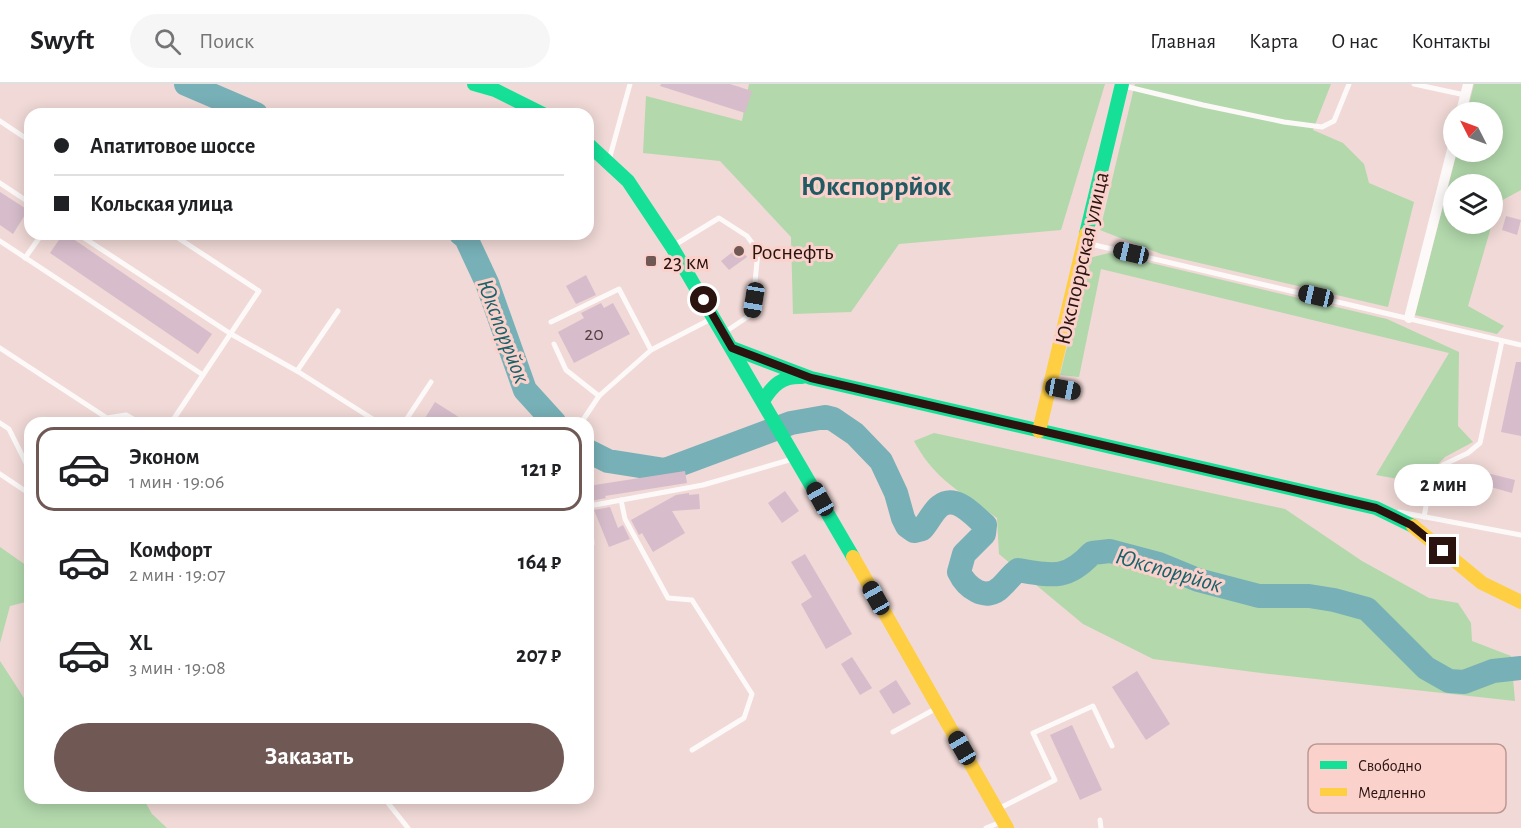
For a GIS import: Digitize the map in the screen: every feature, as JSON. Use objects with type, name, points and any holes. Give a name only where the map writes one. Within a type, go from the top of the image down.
[{"type":"street","points":[[474,84],[495,90],[531,108]]},
{"type":"street","name":"Юкспоррская улица","points":[[1040,431],[1122,85]]},
{"type":"street","points":[[594,149],[628,181],[672,247],[797,458],[1002,819]]},
{"type":"street","points":[[1409,318],[1449,162]]},
{"type":"street","points":[[732,348],[811,378]]},
{"type":"street","points":[[766,407],[772,387],[781,379],[790,376],[811,378],[1376,508],[1411,525],[1482,583],[1521,602]]},
{"type":"lane","points":[[609,162],[630,84]]},
{"type":"lane","points":[[1122,85],[1203,105],[1284,122],[1322,127],[1334,122],[1349,84]]},
{"type":"lane","points":[[1414,84],[1467,90]]},
{"type":"lane","points":[[0,121],[24,137]]},
{"type":"lane","points":[[0,183],[24,199]]},
{"type":"lane","points":[[672,247],[719,218],[747,236],[758,251],[752,314],[724,333]]},
{"type":"lane","points":[[25,258],[38,240]]},
{"type":"lane","points":[[87,240],[231,334],[297,371],[370,417]]},
{"type":"lane","points":[[175,417],[259,291],[181,240]]},
{"type":"lane","points":[[0,241],[203,375]]},
{"type":"lane","points":[[1084,242],[1521,345]]},
{"type":"lane","points":[[551,322],[619,289],[651,350]]},
{"type":"lane","points":[[297,371],[338,311]]},
{"type":"lane","points":[[585,417],[598,397],[651,350],[715,318]]},
{"type":"lane","points":[[1424,517],[1430,484],[1443,465],[1468,453],[1480,443],[1502,340]]},
{"type":"lane","points":[[554,344],[566,370],[598,397]]},
{"type":"lane","points":[[0,348],[105,417]]},
{"type":"lane","points":[[408,417],[431,382]]},
{"type":"lane","points":[[1050,387],[1076,392]]},
{"type":"lane","points":[[113,417],[126,415],[130,417]]},
{"type":"lane","points":[[0,423],[9,429],[24,459]]},
{"type":"lane","points":[[594,505],[703,485],[797,458]]},
{"type":"lane","points":[[0,474],[24,490]]},
{"type":"lane","points":[[621,500],[625,519],[668,598],[692,600],[752,694],[744,718],[692,750]]},
{"type":"lane","points":[[1376,508],[1521,535]]},
{"type":"lane","points":[[986,828],[1055,780],[1033,733],[1093,706],[1112,746]]},
{"type":"lane","points":[[894,732],[939,707]]},
{"type":"lane","points":[[389,804],[408,828]]},
{"type":"lane","points":[[1100,820],[1101,828]]},
{"type":"green space","points":[[749,84],[1105,84],[1061,230],[899,244],[851,312],[793,314],[791,237],[720,161],[643,153],[646,96],[742,121]]},
{"type":"green space","points":[[1135,84],[1331,84],[1313,130],[1343,143],[1364,164],[1369,183],[1414,202],[1388,307],[1161,254],[1100,230]]},
{"type":"green space","points":[[1474,84],[1521,84],[1521,190],[1503,200],[1503,174],[1451,174],[1454,162],[1503,162],[1503,102],[1470,102]]},
{"type":"green space","points":[[1443,206],[1443,234],[1489,234],[1468,306],[1504,326],[1497,334],[1415,315]]},
{"type":"green space","points":[[1109,253],[1387,319],[1459,352],[1458,426],[1473,442],[1445,457],[1420,483],[1376,475],[1449,353],[1101,269],[1079,377],[1060,375],[1089,258]]},
{"type":"green space","points":[[934,433],[1285,509],[1362,561],[1429,598],[1458,603],[1471,623],[1472,641],[1511,656],[1515,701],[1153,659],[1083,624],[999,554],[997,518],[940,476],[914,441]]},
{"type":"green space","points":[[0,547],[24,564],[24,602],[10,606],[0,643]]},
{"type":"green space","points":[[0,661],[24,698],[24,804],[146,804],[152,814],[167,828],[0,828]]},
{"type":"building","points":[[661,84],[730,84],[752,91],[745,113],[660,86]]},
{"type":"building","points":[[0,192],[24,207],[24,216],[13,234],[0,225]]},
{"type":"building","points":[[1506,216],[1521,220],[1517,235],[1503,230]]},
{"type":"building","points":[[59,240],[75,240],[212,334],[198,354],[50,253]]},
{"type":"building","points":[[739,247],[747,257],[729,270],[721,261]]},
{"type":"building","points":[[586,275],[596,295],[576,304],[566,286]]},
{"type":"building","points":[[601,303],[604,308],[613,303],[630,334],[574,363],[558,332],[584,318],[581,313]]},
{"type":"building","points":[[1516,362],[1521,362],[1521,436],[1501,432]]},
{"type":"building","points":[[435,402],[459,417],[426,417]]},
{"type":"building","points":[[685,471],[687,483],[605,496],[606,498],[594,500],[594,485]]},
{"type":"building","points":[[1487,473],[1515,480],[1512,493],[1484,485]]},
{"type":"building","points":[[785,491],[799,511],[782,523],[768,503]]},
{"type":"building","points":[[689,493],[689,495],[699,494],[700,509],[672,511],[685,533],[653,552],[642,533],[639,535],[631,520],[676,495]]},
{"type":"building","points":[[610,507],[618,528],[623,525],[630,539],[609,547],[594,510]]},
{"type":"building","points":[[805,554],[852,634],[826,649],[801,604],[812,597],[791,562]]},
{"type":"building","points":[[852,657],[872,688],[860,695],[841,664]]},
{"type":"building","points":[[1137,671],[1170,724],[1146,740],[1112,687]]},
{"type":"building","points":[[896,680],[911,704],[893,714],[879,691]]},
{"type":"building","points":[[1072,725],[1102,790],[1080,800],[1050,735]]},
{"type":"waterway","name":"Юкспоррйок","points":[[186,84],[242,108]]},
{"type":"waterway","name":"Юкспоррйок","points":[[467,240],[487,283],[525,390],[550,417]]},
{"type":"waterway","name":"Юкспоррйок","points":[[594,454],[608,461],[665,470],[791,423],[825,417],[833,419],[855,434],[881,461],[896,493],[903,518],[907,526],[914,531],[922,529],[937,508],[952,502],[970,511],[985,525],[984,534],[964,554],[959,572],[966,583],[977,591],[989,594],[995,592],[1018,570],[1059,574],[1075,568],[1092,553],[1110,551],[1159,564],[1198,580],[1259,596],[1309,596],[1367,609],[1426,668],[1449,681],[1464,682],[1493,671],[1521,668]]},
{"type":"traffic: fast","points":[[474,84],[495,90],[531,108]]},
{"type":"traffic: fast","points":[[1086,234],[1122,84]]},
{"type":"traffic: fast","points":[[594,150],[628,181],[672,247],[853,557]]},
{"type":"traffic: fast","points":[[732,348],[811,378],[1376,508],[1413,526]]},
{"type":"traffic: fast","points":[[763,401],[770,390],[779,383],[789,378],[802,377]]},
{"type":"traffic: slow","points":[[1039,431],[1086,234]]},
{"type":"traffic: slow","points":[[1413,526],[1482,583],[1521,602]]},
{"type":"traffic: slow","points":[[853,557],[1007,828]]},
{"type":"place","name":"Роснефть","points":[[739,251]]},
{"type":"place","name":"23 км","points":[[651,261]]},
{"type":"district","name":"Юкспоррйок","points":[[876,185]]},
{"type":"route","points":[[704,300],[732,348],[811,378],[1376,508],[1411,525],[1443,551]]}]
